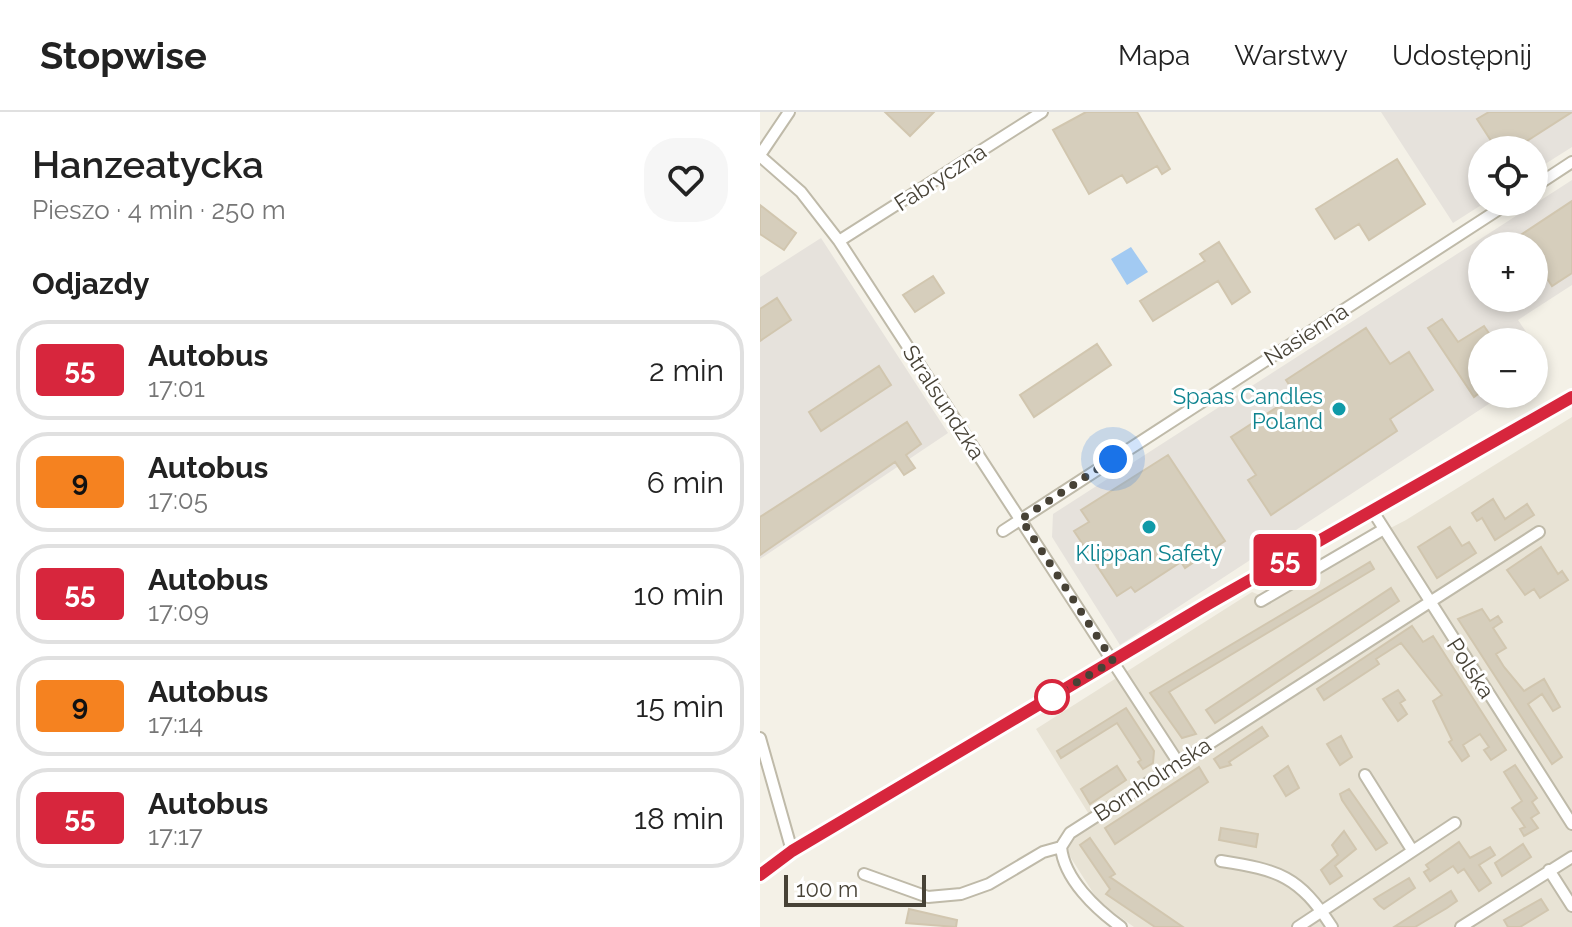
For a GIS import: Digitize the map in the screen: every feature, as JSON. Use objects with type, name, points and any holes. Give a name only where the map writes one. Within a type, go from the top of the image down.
[{"type":"street","points":[[760,155],[789,112]]},
{"type":"street","name":"Fabryczna","points":[[839,241],[1042,112]]},
{"type":"street","name":"Stralsundzka","points":[[760,155],[801,192],[839,241],[1178,762]]},
{"type":"street","points":[[1548,178],[1572,162]]},
{"type":"street","name":"Nasienna","points":[[1003,531],[1488,216]]},
{"type":"street","points":[[760,875],[788,854],[1113,661],[1572,397]]},
{"type":"street","name":"Polska","points":[[1372,510],[1427,601],[1572,824]]},
{"type":"street","points":[[1261,601],[1384,529]]},
{"type":"street","name":"Bornholmska","points":[[864,874],[928,897],[961,894],[989,884],[1043,852],[1061,847],[1070,833],[1427,601],[1539,532]]},
{"type":"street","points":[[760,738],[788,854]]},
{"type":"street","points":[[1365,775],[1412,850]]},
{"type":"street","points":[[1298,927],[1455,823]]},
{"type":"street","points":[[1061,847],[1063,858],[1090,903],[1121,927]]},
{"type":"street","points":[[760,865],[788,854]]},
{"type":"street","points":[[1461,927],[1572,857]]},
{"type":"street","points":[[1221,861],[1266,868],[1289,876],[1322,911],[1332,927]]},
{"type":"street","points":[[1549,870],[1572,906]]},
{"type":"shaded area","points":[[1381,112],[1572,112],[1572,147],[1548,162],[1548,136],[1468,136],[1468,213],[1453,223]]},
{"type":"shaded area","points":[[1572,180],[1572,285],[1548,301],[1548,232],[1491,232],[1516,216],[1548,216],[1548,195]]},
{"type":"shaded area","points":[[821,238],[948,433],[760,559],[760,277]]},
{"type":"shaded area","points":[[1468,247],[1468,312],[1530,312],[1518,320],[1523,328],[1468,328],[1468,408],[1483,408],[1120,645],[1052,537],[1053,514]]},
{"type":"shaded area","points":[[1572,417],[1572,927],[1134,927],[1099,902],[1062,844],[1095,824],[1036,729],[1252,592],[1262,596],[1376,528],[1379,534],[1406,520]]},
{"type":"water","points":[[1131,247],[1148,272],[1127,285],[1111,259]]},
{"type":"building","points":[[885,112],[934,112],[910,136]]},
{"type":"building","points":[[1086,112],[1137,112],[1170,169],[1162,174],[1157,166],[1127,183],[1122,175],[1089,194],[1053,130]]},
{"type":"building","points":[[1489,112],[1572,112],[1535,136],[1488,136],[1477,119]]},
{"type":"building","points":[[1397,159],[1425,204],[1369,240],[1359,224],[1335,239],[1316,209]]},
{"type":"building","points":[[1572,201],[1572,273],[1552,286],[1548,280],[1548,232],[1525,232]]},
{"type":"building","points":[[760,205],[796,233],[784,250],[760,234]]},
{"type":"building","points":[[1219,242],[1250,292],[1232,304],[1218,281],[1153,321],[1140,301],[1205,261],[1200,254]]},
{"type":"building","points":[[933,276],[944,293],[915,312],[903,295]]},
{"type":"building","points":[[777,298],[791,320],[760,341],[760,309]]},
{"type":"building","points":[[1442,319],[1458,342],[1468,336],[1468,388],[1428,328]]},
{"type":"building","name":"Spaas Candles Poland","points":[[1366,328],[1390,364],[1409,352],[1433,390],[1390,419],[1397,431],[1271,515],[1248,480],[1256,475],[1231,437],[1296,395],[1286,380]]},
{"type":"building","points":[[1097,344],[1111,365],[1034,417],[1020,395]]},
{"type":"building","points":[[879,366],[891,385],[821,431],[809,412]]},
{"type":"building","points":[[907,422],[921,444],[906,455],[915,468],[904,475],[895,462],[760,555],[760,517]]},
{"type":"building","name":"Klippan Safety","points":[[1168,455],[1225,541],[1185,568],[1181,562],[1135,592],[1131,587],[1117,596],[1074,531],[1089,522],[1081,510]]},
{"type":"building","points":[[1493,499],[1505,519],[1527,504],[1534,515],[1495,540],[1482,518],[1477,521],[1472,513]]},
{"type":"building","points":[[1450,527],[1462,546],[1469,542],[1476,553],[1437,578],[1418,547]]},
{"type":"building","points":[[1541,547],[1558,574],[1562,571],[1568,580],[1540,598],[1534,589],[1525,595],[1507,570]]},
{"type":"building","points":[[1370,562],[1374,569],[1169,692],[1196,734],[1182,738],[1150,693]]},
{"type":"building","points":[[1391,588],[1399,601],[1215,723],[1206,710]]},
{"type":"building","points":[[1482,609],[1490,621],[1498,616],[1502,622],[1493,628],[1506,648],[1496,654],[1504,667],[1524,691],[1544,679],[1560,707],[1553,711],[1542,694],[1528,704],[1562,757],[1552,764],[1458,619]]},
{"type":"building","points":[[1412,626],[1423,642],[1433,636],[1506,750],[1491,760],[1484,750],[1489,747],[1480,734],[1463,745],[1469,756],[1462,761],[1449,742],[1452,740],[1433,701],[1442,695],[1401,643],[1376,659],[1379,664],[1324,700],[1317,689]]},
{"type":"building","points":[[1398,690],[1405,700],[1400,703],[1407,714],[1398,721],[1383,699]]},
{"type":"building","points":[[1126,708],[1154,751],[1153,763],[1143,769],[1138,762],[1141,760],[1117,723],[1061,758],[1057,751]]},
{"type":"building","points":[[1262,727],[1268,736],[1229,762],[1231,765],[1220,768],[1214,759]]},
{"type":"building","points":[[1341,736],[1352,757],[1340,765],[1327,744]]},
{"type":"building","points":[[1515,765],[1537,798],[1532,802],[1539,813],[1531,818],[1538,828],[1524,836],[1520,829],[1525,827],[1512,808],[1522,801],[1504,772]]},
{"type":"building","points":[[1117,766],[1126,780],[1090,804],[1081,789]]},
{"type":"building","points":[[1288,766],[1299,788],[1286,796],[1274,776]]},
{"type":"building","points":[[1199,767],[1208,782],[1115,844],[1105,828]]},
{"type":"building","points":[[1349,789],[1387,843],[1376,850],[1342,800],[1340,794]]},
{"type":"building","points":[[1221,828],[1258,834],[1256,847],[1219,840]]},
{"type":"building","points":[[1344,831],[1356,849],[1335,866],[1342,876],[1330,884],[1321,870],[1338,855],[1332,845]]},
{"type":"building","points":[[1090,838],[1115,874],[1110,877],[1183,927],[1155,927],[1106,894],[1110,889],[1080,845]]},
{"type":"building","points":[[1459,842],[1470,858],[1490,847],[1495,855],[1479,865],[1491,883],[1479,891],[1464,869],[1458,873],[1453,866],[1430,881],[1424,872],[1429,869],[1426,865]]},
{"type":"building","points":[[1523,844],[1531,857],[1502,876],[1495,863]]},
{"type":"building","points":[[1409,878],[1415,888],[1384,909],[1374,899]]},
{"type":"building","points":[[1451,891],[1457,901],[1447,908],[1415,927],[1394,927]]},
{"type":"building","points":[[1541,899],[1548,910],[1520,927],[1508,927],[1504,920]]},
{"type":"building","points":[[909,909],[957,920],[956,927],[906,923]]},
{"type":"bus line","name":"55","points":[[760,875],[792,851],[1208,604],[1572,397]]},
{"type":"place","name":"Spaas Candles Poland","points":[[1339,409]]},
{"type":"place","name":"Klippan Safety","points":[[1149,527]]},
{"type":"route","points":[[1052,697],[1113,661],[1021,519],[1113,459]]}]
